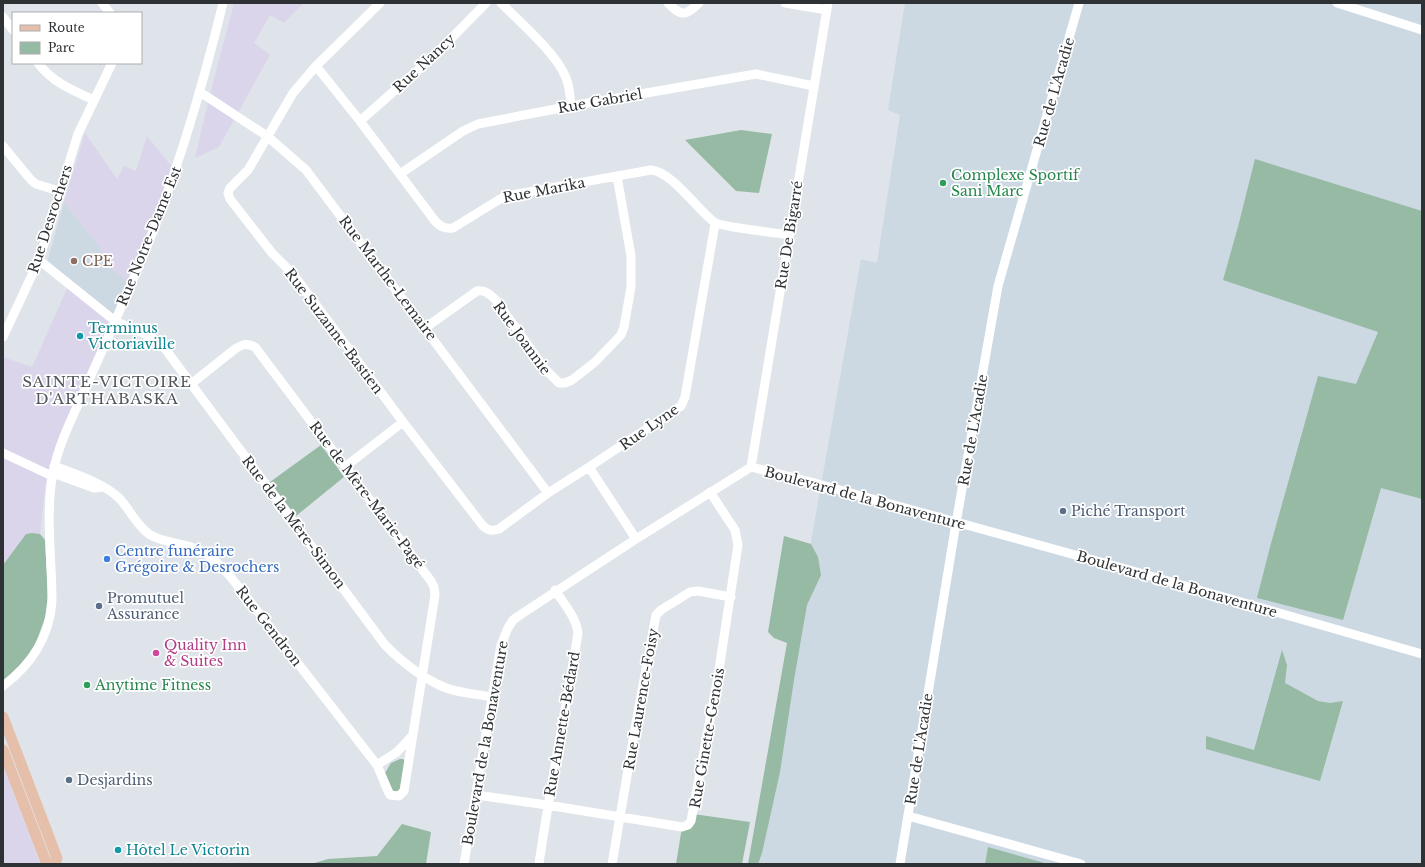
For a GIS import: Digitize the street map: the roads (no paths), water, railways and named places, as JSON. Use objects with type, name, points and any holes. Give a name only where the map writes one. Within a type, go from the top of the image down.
[{"type":"main road","points":[[3,717],[57,858],[55,864]]},
{"type":"main road","points":[[3,750],[46,862],[50,864]]},
{"type":"street","points":[[102,3],[109,12]]},
{"type":"street","name":"Rue Suzanne-Bastien","points":[[380,3],[316,66],[293,93],[248,170],[230,188],[228,193],[230,198],[272,254],[293,274],[403,422],[483,526]]},
{"type":"street","name":"Rue Nancy","points":[[360,121],[435,55],[486,3]]},
{"type":"street","points":[[501,3],[550,53],[560,66],[567,80],[571,106]]},
{"type":"street","points":[[668,3],[676,11],[682,14],[688,13],[699,3]]},
{"type":"street","points":[[785,3],[828,6]]},
{"type":"street","name":"Rue de L'Acadie","points":[[900,864],[956,523],[998,286],[1079,3]]},
{"type":"street","points":[[1337,3],[1422,30]]},
{"type":"street","name":"Rue Notre-Dame Est","points":[[3,686],[27,665],[37,649],[48,626],[51,612],[52,588],[50,510],[53,471],[68,428],[116,320],[166,199],[186,140],[220,5]]},
{"type":"street","name":"Rue De Bigarré","points":[[751,467],[828,6]]},
{"type":"street","points":[[3,17],[12,29]]},
{"type":"street","points":[[39,64],[48,75],[58,82],[94,100]]},
{"type":"street","name":"Rue Desrochers","points":[[3,337],[39,260],[59,191],[78,134],[112,64]]},
{"type":"street","name":"Rue Marika","points":[[316,66],[360,121],[435,222],[446,229],[453,228],[504,196],[651,170],[656,170],[667,176],[715,224]]},
{"type":"street","name":"Rue Gabriel","points":[[400,174],[472,126],[571,106],[756,74],[814,86]]},
{"type":"street","name":"Rue Marthe-Lemaire","points":[[199,92],[267,136],[299,162],[306,170],[548,493]]},
{"type":"street","points":[[3,146],[31,180],[36,184],[59,191]]},
{"type":"street","name":"Rue Joannie","points":[[425,328],[477,291],[483,290],[488,292],[496,300],[545,369],[553,379],[559,383],[565,383],[572,380],[595,362],[621,335],[624,327],[631,287],[631,256],[617,176]]},
{"type":"street","points":[[715,224],[789,235]]},
{"type":"street","name":"Rue Lyne","points":[[483,526],[487,530],[492,531],[499,529],[548,493],[590,468],[681,406],[685,397],[715,224]]},
{"type":"street","name":"Rue de la Mère-Simon","points":[[39,260],[116,320],[157,341],[163,346],[385,644],[403,661],[446,688],[492,697]]},
{"type":"street","name":"Rue de Mère-Marie-Pagé","points":[[191,384],[242,344],[248,344],[255,347],[346,466],[434,587],[436,595],[402,794],[399,796],[390,795],[384,785],[377,765]]},
{"type":"street","points":[[346,466],[403,422]]},
{"type":"street","name":"Rue Gendron","points":[[3,453],[53,471],[94,481],[115,494],[138,524],[150,535],[198,549],[217,562],[377,765]]},
{"type":"street","name":"Boulevard de la Bonaventure","points":[[464,864],[501,645],[513,620],[555,590],[751,467],[811,482],[1126,569],[1422,654]]},
{"type":"street","points":[[590,468],[636,539]]},
{"type":"street","name":"Rue Ginette-Genois","points":[[476,795],[682,827],[688,825],[691,820],[718,676],[738,545],[735,530],[710,492]]},
{"type":"street","name":"Rue Annette-Bédard","points":[[539,864],[547,805],[569,693],[578,633],[577,625],[555,590]]},
{"type":"street","name":"Rue Laurence-Foisy","points":[[612,864],[656,615],[661,610],[690,592],[698,591],[731,597]]},
{"type":"street","points":[[377,765],[397,752],[412,736]]},
{"type":"street","points":[[908,816],[1081,864]]},
{"type":"place","name":"Complexe Sportif Sani Marc","points":[[943,183]]},
{"type":"place","name":"CPE","points":[[74,261]]},
{"type":"place","name":"Terminus Victoriaville","points":[[80,336]]},
{"type":"place","name":"Piché Transport","points":[[1063,511]]},
{"type":"place","name":"Centre funéraire Grégoire & Desrochers","points":[[107,559]]},
{"type":"place","name":"Promutuel Assurance","points":[[99,606]]},
{"type":"place","name":"Quality Inn & Suites","points":[[156,653]]},
{"type":"place","name":"Anytime Fitness","points":[[87,685]]},
{"type":"place","name":"Desjardins","points":[[69,780]]},
{"type":"place","name":"Hôtel Le Victorin","points":[[118,850]]},
{"type":"district","name":"SAINTE-VICTOIRE D'ARTHABASKA","points":[[107,390]]}]
